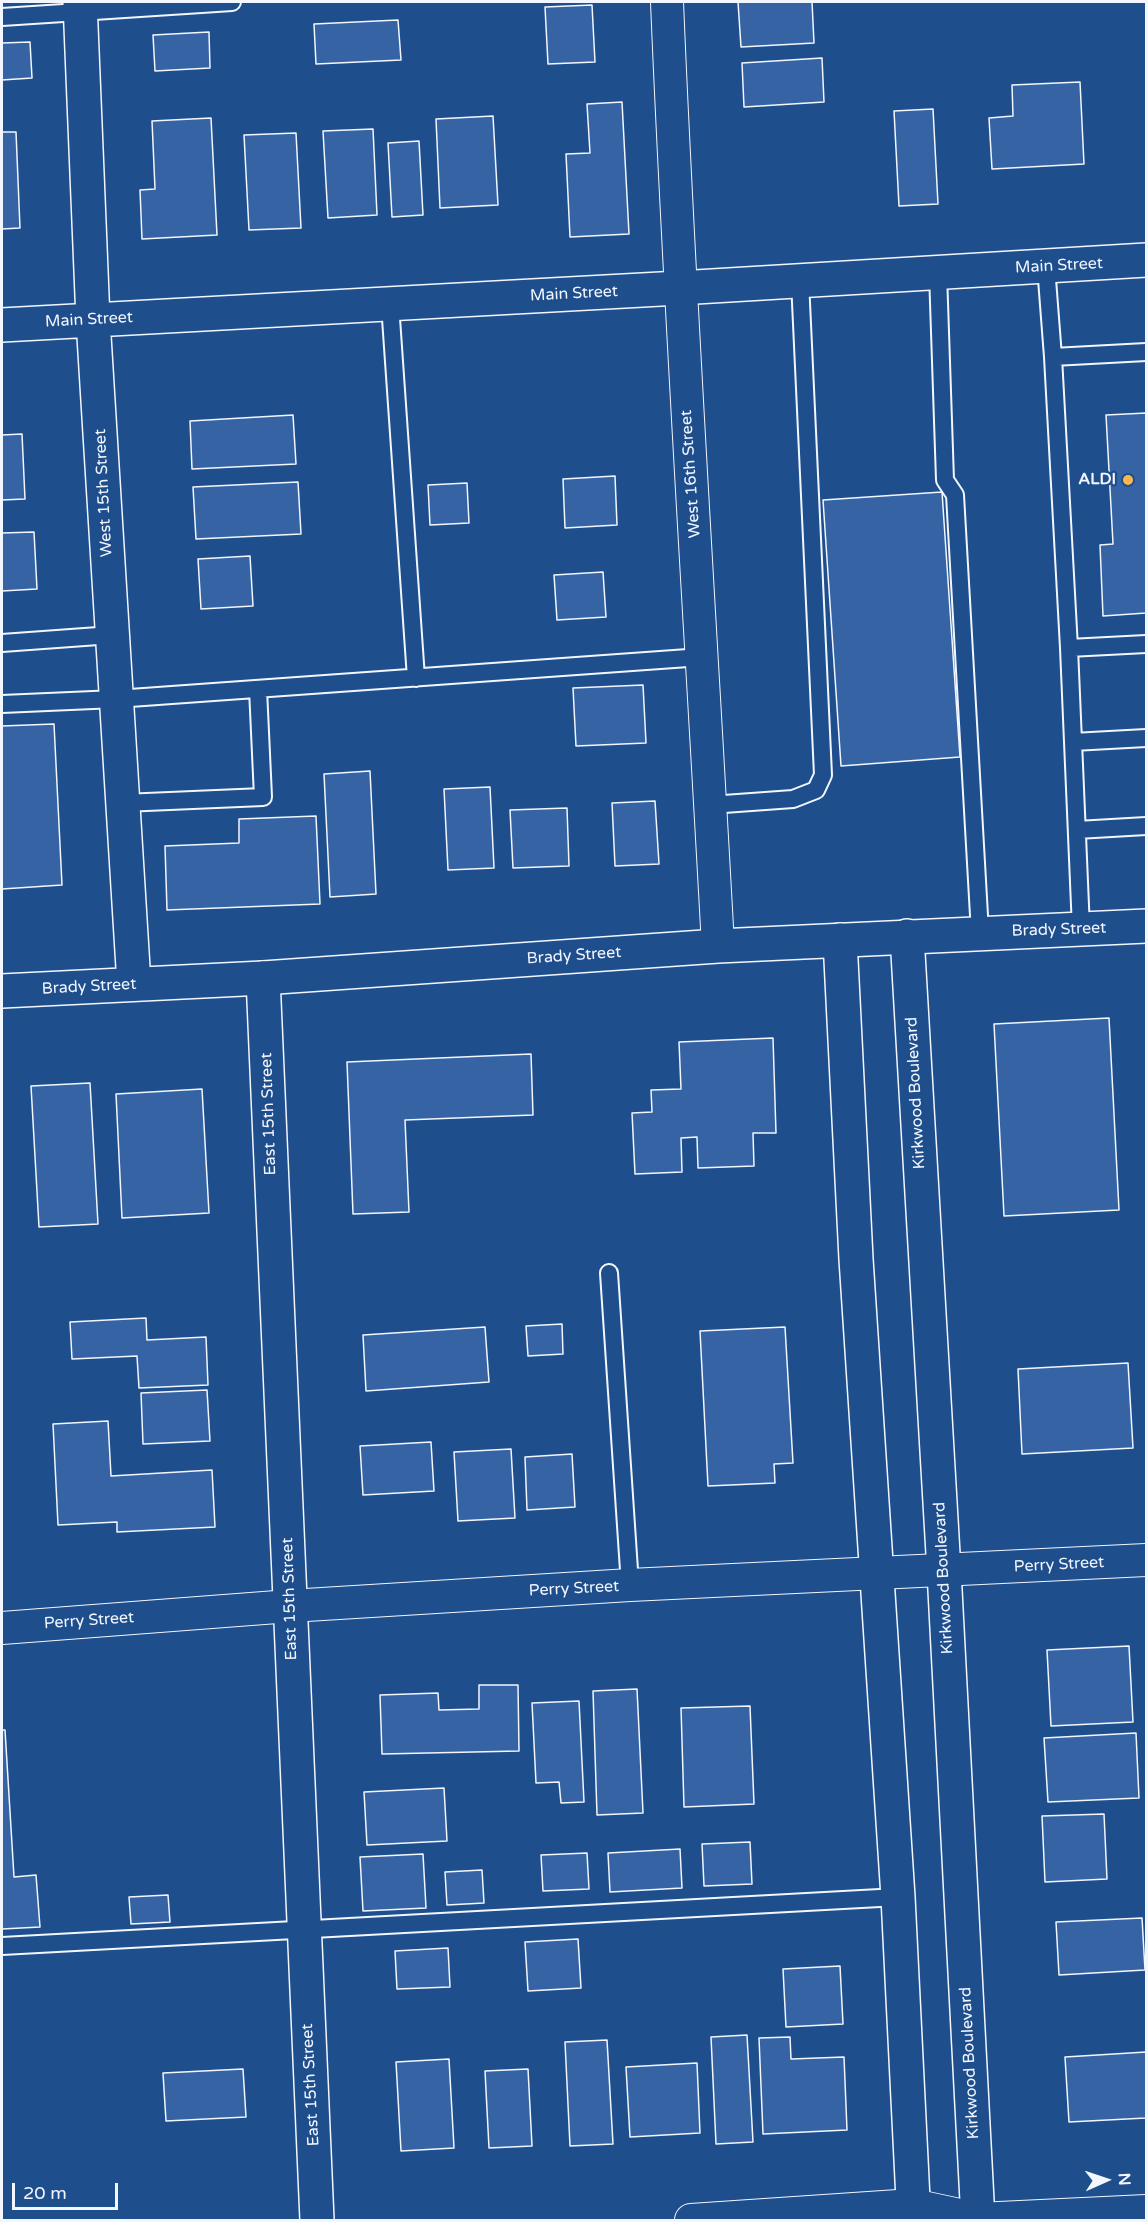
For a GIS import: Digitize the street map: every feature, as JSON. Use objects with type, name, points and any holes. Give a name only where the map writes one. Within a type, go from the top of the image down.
[{"type":"main road","name":"West 15th Street","points":[[80,6],[93,320],[134,984]]},
{"type":"main road","name":"Main Street","points":[[2,325],[1146,260]]},
{"type":"main road","name":"Brady Street","points":[[2,992],[263,978],[717,946],[1146,926]]},
{"type":"main road","name":"Kirkwood Boulevard","points":[[907,936],[944,1571],[978,2220]]},
{"type":"main road","points":[[840,940],[856,1259],[898,1897],[914,2213]]},
{"type":"main road","name":"East 15th Street","points":[[263,978],[317,2220]]},
{"type":"street","name":"West 16th Street","points":[[667,2],[680,288],[717,946]]},
{"type":"street","name":"Perry Street","points":[[2,1628],[290,1606],[630,1585],[1146,1560]]},
{"type":"street","points":[[691,2220],[914,2213],[978,2220],[1146,2211]]},
{"type":"lane","points":[[2,17],[80,6],[232,2]]},
{"type":"lane","points":[[1046,266],[1069,648],[1081,929]]},
{"type":"lane","points":[[938,273],[945,480],[956,495],[980,933]]},
{"type":"lane","points":[[710,805],[793,800],[816,790],[823,775],[800,281]]},
{"type":"lane","points":[[390,304],[416,678]]},
{"type":"lane","points":[[1053,357],[1146,352]]},
{"type":"lane","points":[[2,643],[112,635]]},
{"type":"lane","points":[[1069,648],[1146,644]]},
{"type":"lane","points":[[2,705],[116,699],[702,657]]},
{"type":"lane","points":[[123,803],[263,797],[258,689]]},
{"type":"lane","points":[[1072,742],[1146,738]]},
{"type":"lane","points":[[1077,830],[1146,826]]},
{"type":"lane","points":[[609,1273],[630,1585]]},
{"type":"lane","points":[[2,1946],[898,1897]]},
{"type":"building","points":[[738,2],[812,2],[814,43],[741,47]]},
{"type":"building","points":[[592,5],[595,62],[548,64],[545,7]]},
{"type":"building","points":[[398,20],[401,60],[316,64],[314,24]]},
{"type":"building","points":[[209,32],[210,68],[155,71],[153,35]]},
{"type":"building","points":[[30,42],[32,78],[2,80],[2,43]]},
{"type":"building","points":[[822,58],[824,102],[744,107],[742,63]]},
{"type":"building","points":[[1080,82],[1084,164],[992,169],[989,118],[1013,116],[1012,85]]},
{"type":"building","points":[[622,102],[629,234],[570,237],[566,154],[590,153],[587,104]]},
{"type":"building","points":[[933,109],[938,204],[899,206],[894,111]]},
{"type":"building","points":[[493,116],[498,205],[440,208],[436,119]]},
{"type":"building","points":[[211,118],[217,235],[142,239],[140,190],[155,189],[152,121]]},
{"type":"building","points":[[373,129],[377,215],[328,218],[323,131]]},
{"type":"building","points":[[2,132],[16,132],[20,228],[2,229]]},
{"type":"building","points":[[296,133],[301,228],[249,230],[244,135]]},
{"type":"building","points":[[419,141],[423,215],[392,217],[388,143]]},
{"type":"building","name":"ALDI","points":[[1146,413],[1146,613],[1103,616],[1100,545],[1113,544],[1106,415]]},
{"type":"building","points":[[293,415],[296,464],[192,469],[190,421]]},
{"type":"building","points":[[22,434],[25,499],[2,500],[2,435]]},
{"type":"building","points":[[615,476],[617,525],[565,528],[563,479]]},
{"type":"building","points":[[298,482],[301,534],[196,539],[193,487]]},
{"type":"building","points":[[467,483],[469,523],[430,525],[428,485]]},
{"type":"building","points":[[942,492],[960,757],[841,766],[823,500]]},
{"type":"building","points":[[34,532],[37,589],[2,591],[2,533]]},
{"type":"building","points":[[250,556],[253,606],[201,609],[198,559]]},
{"type":"building","points":[[603,572],[606,617],[557,620],[554,575]]},
{"type":"building","points":[[643,685],[646,743],[576,746],[573,688]]},
{"type":"building","points":[[54,724],[62,885],[2,889],[2,726]]},
{"type":"building","points":[[370,771],[376,894],[330,897],[324,774]]},
{"type":"building","points":[[490,787],[494,868],[448,870],[444,789]]},
{"type":"building","points":[[655,801],[659,864],[615,866],[612,803]]},
{"type":"building","points":[[567,808],[569,866],[513,868],[510,810]]},
{"type":"building","points":[[316,816],[320,904],[167,910],[165,846],[239,843],[239,819]]},
{"type":"building","points":[[1109,1018],[1119,1210],[1004,1216],[994,1024]]},
{"type":"building","points":[[773,1038],[776,1133],[753,1133],[754,1166],[698,1168],[697,1137],[681,1138],[682,1172],[635,1174],[632,1113],[652,1112],[651,1090],[681,1089],[679,1042]]},
{"type":"building","points":[[531,1054],[533,1115],[405,1120],[409,1212],[353,1214],[347,1062]]},
{"type":"building","points":[[90,1083],[98,1224],[39,1227],[31,1086]]},
{"type":"building","points":[[202,1089],[209,1213],[122,1218],[116,1094]]},
{"type":"building","points":[[146,1318],[147,1340],[206,1337],[208,1385],[139,1388],[137,1356],[72,1359],[70,1322]]},
{"type":"building","points":[[562,1324],[563,1354],[528,1356],[526,1326]]},
{"type":"building","points":[[485,1327],[489,1382],[366,1391],[363,1335]]},
{"type":"building","points":[[785,1327],[793,1463],[774,1464],[775,1483],[708,1486],[700,1331]]},
{"type":"building","points":[[1128,1363],[1133,1448],[1022,1454],[1018,1369]]},
{"type":"building","points":[[207,1390],[210,1441],[143,1444],[141,1393]]},
{"type":"building","points":[[108,1421],[111,1476],[212,1470],[215,1527],[117,1532],[117,1522],[58,1525],[53,1424]]},
{"type":"building","points":[[431,1442],[434,1491],[363,1495],[360,1446]]},
{"type":"building","points":[[511,1449],[515,1518],[458,1521],[454,1452]]},
{"type":"building","points":[[572,1454],[575,1507],[527,1510],[525,1457]]},
{"type":"building","points":[[1129,1646],[1133,1722],[1051,1726],[1047,1650]]},
{"type":"building","points":[[479,1685],[518,1685],[519,1751],[382,1754],[380,1695],[438,1693],[439,1710],[479,1709]]},
{"type":"building","points":[[637,1689],[643,1813],[597,1815],[593,1691]]},
{"type":"building","points":[[579,1701],[584,1802],[561,1803],[559,1782],[536,1783],[532,1703]]},
{"type":"building","points":[[750,1706],[754,1804],[684,1807],[681,1708]]},
{"type":"building","points":[[2,1730],[5,1730],[14,1877],[36,1875],[40,1927],[2,1929]]},
{"type":"building","points":[[1136,1733],[1139,1798],[1048,1802],[1044,1738]]},
{"type":"building","points":[[444,1788],[447,1841],[367,1845],[364,1792]]},
{"type":"building","points":[[1104,1814],[1107,1879],[1045,1882],[1042,1816]]},
{"type":"building","points":[[750,1842],[752,1884],[704,1886],[702,1844]]},
{"type":"building","points":[[680,1849],[682,1888],[610,1892],[608,1853]]},
{"type":"building","points":[[587,1853],[589,1889],[543,1891],[541,1855]]},
{"type":"building","points":[[423,1854],[426,1908],[363,1911],[360,1857]]},
{"type":"building","points":[[482,1870],[484,1903],[447,1905],[445,1872]]},
{"type":"building","points":[[168,1895],[170,1922],[131,1924],[129,1897]]},
{"type":"building","points":[[1142,1918],[1145,1970],[1059,1975],[1056,1922]]},
{"type":"building","points":[[578,1939],[581,1988],[528,1991],[525,1942]]},
{"type":"building","points":[[448,1948],[450,1987],[397,1989],[395,1951]]},
{"type":"building","points":[[840,1966],[843,2024],[786,2027],[783,1969]]},
{"type":"building","points":[[747,2035],[753,2142],[716,2144],[711,2037]]},
{"type":"building","points":[[790,2037],[791,2059],[844,2057],[847,2130],[763,2134],[759,2038]]},
{"type":"building","points":[[607,2040],[613,2144],[570,2146],[565,2042]]},
{"type":"building","points":[[1146,2052],[1146,2118],[1069,2122],[1065,2057]]},
{"type":"building","points":[[449,2059],[454,2148],[401,2151],[396,2062]]},
{"type":"building","points":[[697,2063],[700,2133],[630,2137],[626,2067]]},
{"type":"building","points":[[243,2069],[246,2117],[166,2121],[163,2073]]},
{"type":"building","points":[[528,2069],[532,2146],[489,2148],[485,2071]]},
{"type":"place","name":"ALDI","points":[[1128,480]]}]
